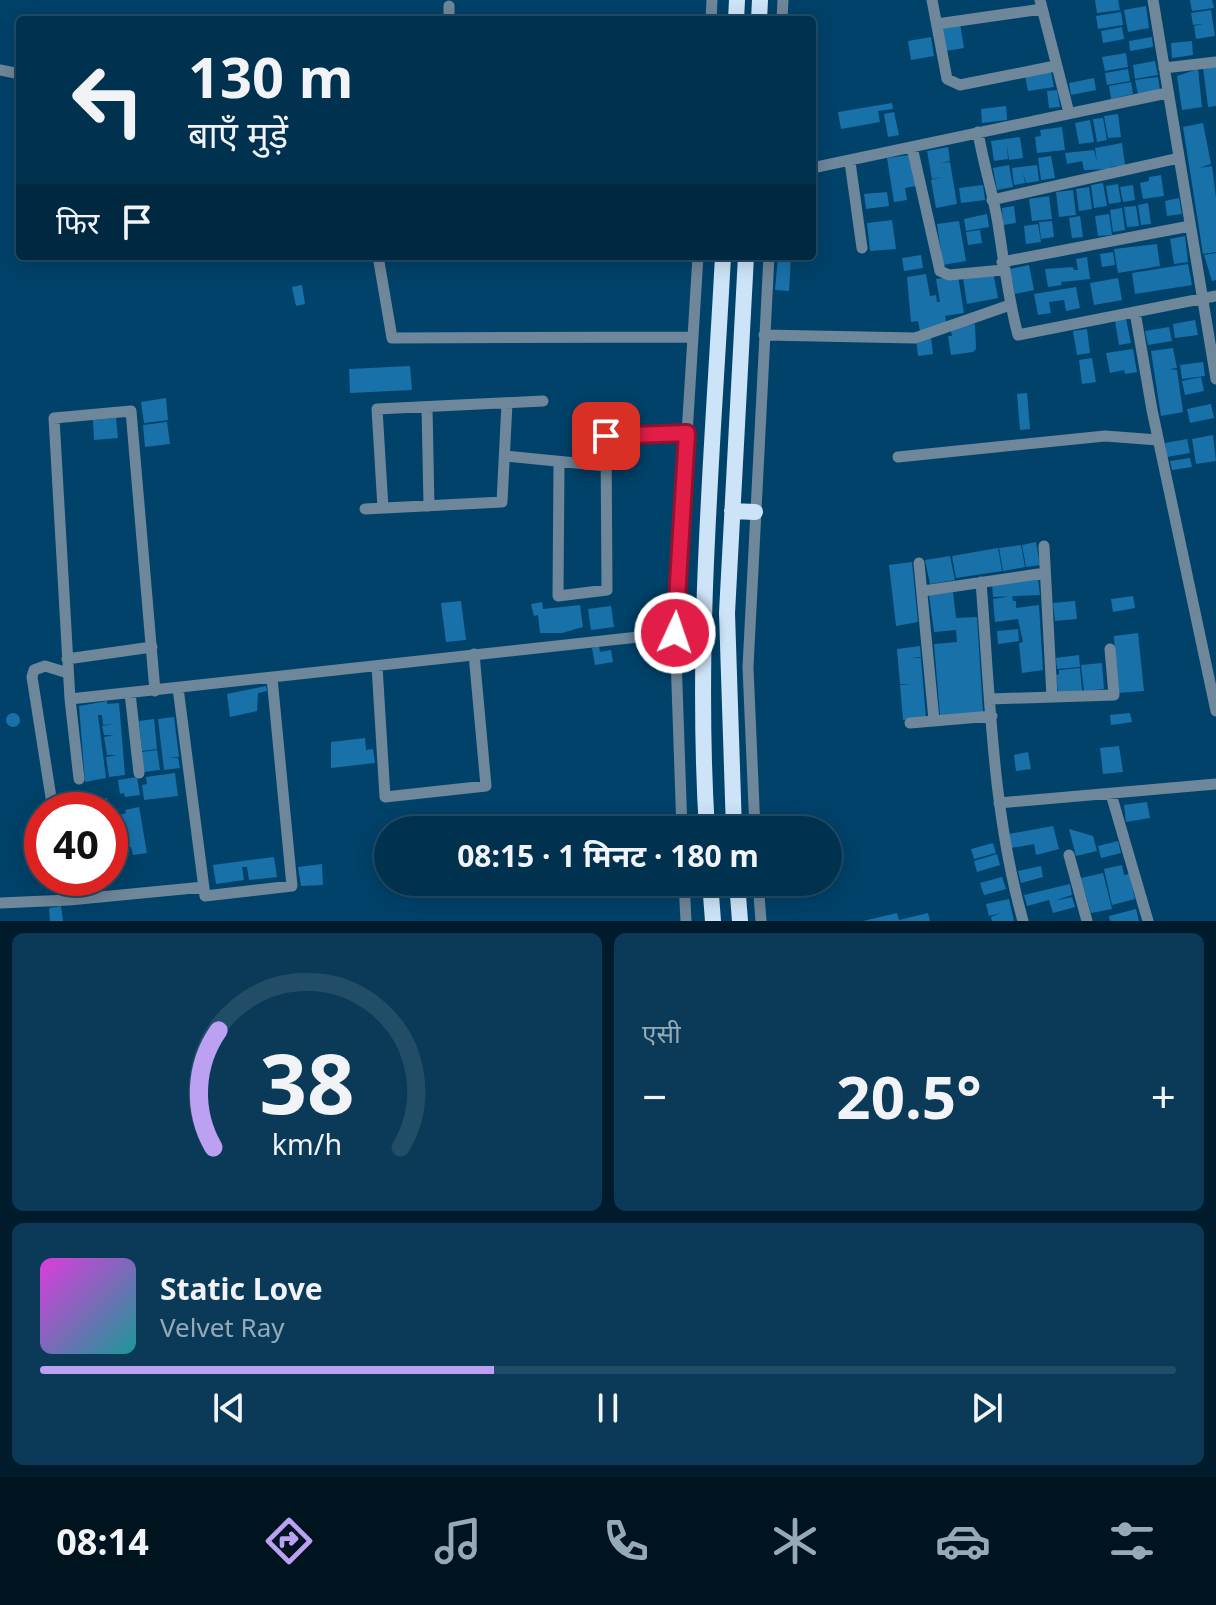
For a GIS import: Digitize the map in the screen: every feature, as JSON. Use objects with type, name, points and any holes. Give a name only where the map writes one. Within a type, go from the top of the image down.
[{"type":"highway","points":[[707,816],[708,467],[723,260]]},
{"type":"highway","points":[[733,816],[727,613],[746,260]]},
{"type":"highway","points":[[732,511],[755,512]]},
{"type":"highway","points":[[711,896],[713,921]]},
{"type":"highway","points":[[738,896],[740,921]]},
{"type":"street","points":[[932,0],[947,79],[952,83],[960,85],[1055,66]]},
{"type":"street","points":[[1153,0],[1216,379]]},
{"type":"street","points":[[937,24],[1041,4],[1069,113]]},
{"type":"street","points":[[449,6],[449,16]]},
{"type":"street","points":[[1164,68],[1216,62]]},
{"type":"street","points":[[816,167],[1167,93]]},
{"type":"street","points":[[978,132],[1018,335],[1216,296]]},
{"type":"street","points":[[912,147],[940,271],[949,275],[1190,226]]},
{"type":"street","points":[[992,200],[1179,158]]},
{"type":"street","points":[[850,162],[862,248]]},
{"type":"street","points":[[379,260],[392,338],[693,337]]},
{"type":"street","points":[[682,816],[675,633],[698,260]]},
{"type":"street","points":[[754,816],[748,667],[769,260]]},
{"type":"street","points":[[764,335],[915,338],[1010,305]]},
{"type":"street","points":[[1135,312],[1158,440],[1216,711]]},
{"type":"street","points":[[383,508],[377,409],[543,401]]},
{"type":"street","points":[[365,509],[502,502],[507,403]]},
{"type":"street","points":[[427,407],[429,506]]},
{"type":"street","points":[[79,779],[67,659],[54,418],[131,411],[155,691]]},
{"type":"street","points":[[559,462],[558,596],[607,590],[606,436],[687,433]]},
{"type":"street","points":[[898,457],[1105,436],[1158,440]]},
{"type":"street","points":[[506,456],[606,466]]},
{"type":"street","points":[[1044,546],[1052,697]]},
{"type":"street","points":[[919,563],[934,720]]},
{"type":"street","points":[[923,591],[1045,573]]},
{"type":"street","points":[[981,582],[999,803],[1007,864],[1023,921]]},
{"type":"street","points":[[70,699],[675,633]]},
{"type":"street","points":[[67,659],[152,647]]},
{"type":"street","points":[[990,699],[1114,695],[1110,649]]},
{"type":"street","points":[[377,666],[385,797],[486,786],[474,654]]},
{"type":"street","points":[[50,792],[32,677],[34,670],[45,666],[68,673]]},
{"type":"street","points":[[178,688],[205,896],[292,886],[272,678]]},
{"type":"street","points":[[130,693],[139,773]]},
{"type":"street","points":[[910,723],[992,716]]},
{"type":"street","points":[[999,803],[1216,784]]},
{"type":"street","points":[[1111,794],[1148,921]]},
{"type":"street","points":[[1069,855],[1087,921]]},
{"type":"street","points":[[0,903],[69,900],[204,887]]},
{"type":"street","points":[[68,896],[69,900]]},
{"type":"street","points":[[685,896],[686,921]]},
{"type":"street","points":[[759,896],[761,921]]},
{"type":"building","points":[[1095,0],[1118,0],[1120,10],[1097,13]]},
{"type":"building","points":[[1190,0],[1212,0],[1214,8],[1192,11]]},
{"type":"building","points":[[1146,6],[1149,28],[1128,32],[1124,10]]},
{"type":"building","points":[[1211,10],[1215,36],[1196,39],[1194,26],[1203,24],[1193,25],[1191,13]]},
{"type":"building","points":[[1121,12],[1123,25],[1098,29],[1096,16]]},
{"type":"building","points":[[960,23],[964,48],[945,51],[941,26]]},
{"type":"building","points":[[1122,27],[1124,39],[1103,43],[1101,31]]},
{"type":"building","points":[[931,37],[934,56],[911,60],[908,41]]},
{"type":"building","points":[[1152,37],[1153,47],[1130,51],[1129,41]]},
{"type":"building","points":[[1192,41],[1193,55],[1172,58],[1171,43]]},
{"type":"building","points":[[1126,53],[1128,67],[1105,71],[1102,57]]},
{"type":"building","points":[[1155,61],[1158,75],[1135,79],[1133,65]]},
{"type":"building","points":[[1216,66],[1216,106],[1208,107],[1203,67]]},
{"type":"building","points":[[1128,69],[1130,81],[1107,85],[1105,73]]},
{"type":"building","points":[[1198,69],[1202,107],[1182,110],[1177,76]]},
{"type":"building","points":[[1051,71],[1054,87],[1028,91],[1025,75]]},
{"type":"building","points":[[1158,77],[1160,90],[1138,94],[1135,80]]},
{"type":"building","points":[[1094,78],[1096,90],[1071,95],[1069,83]]},
{"type":"building","points":[[1131,82],[1133,94],[1111,99],[1109,86]]},
{"type":"building","points":[[1057,90],[1060,107],[1049,108],[1047,91]]},
{"type":"building","points":[[892,103],[893,109],[878,111],[880,122],[841,129],[838,112]]},
{"type":"building","points":[[1006,106],[1007,120],[982,123],[981,109]]},
{"type":"building","points":[[894,112],[899,135],[888,137],[884,114]]},
{"type":"building","points":[[1118,114],[1121,137],[1108,138],[1104,116]]},
{"type":"building","points":[[1103,118],[1107,140],[1097,142],[1093,119]]},
{"type":"building","points":[[1090,120],[1094,142],[1079,144],[1075,123]]},
{"type":"building","points":[[1203,123],[1211,164],[1199,168],[1212,166],[1216,197],[1216,252],[1203,254],[1183,127]]},
{"type":"building","points":[[1062,127],[1065,150],[1037,153],[1035,137],[1041,136],[1040,130]]},
{"type":"building","points":[[1020,137],[1023,158],[1009,160],[1007,145],[1008,159],[994,161],[991,141]]},
{"type":"building","points":[[1122,143],[1125,165],[1111,167],[1110,156],[1111,169],[1084,170],[1082,161],[1067,164],[1065,153],[1094,150],[1097,161],[1095,148]]},
{"type":"building","points":[[948,147],[950,161],[940,163],[950,162],[957,204],[936,208],[931,180],[941,177],[932,179],[927,151]]},
{"type":"building","points":[[909,155],[916,186],[905,188],[907,200],[894,202],[887,158]]},
{"type":"building","points":[[1051,156],[1055,178],[1041,180],[1038,158]]},
{"type":"building","points":[[1009,165],[1013,187],[997,190],[993,168]]},
{"type":"building","points":[[1037,165],[1039,181],[1026,183],[1023,173],[1025,183],[1014,185],[1012,168]]},
{"type":"building","points":[[1161,175],[1164,196],[1143,199],[1140,183],[1149,181],[1149,177]]},
{"type":"building","points":[[1103,183],[1107,206],[1094,208],[1091,185]]},
{"type":"building","points":[[1118,184],[1121,202],[1109,204],[1106,186]]},
{"type":"building","points":[[983,185],[985,200],[961,203],[959,188]]},
{"type":"building","points":[[1133,185],[1135,200],[1123,202],[1120,187]]},
{"type":"building","points":[[1089,187],[1092,209],[1079,211],[1076,189]]},
{"type":"building","points":[[1073,190],[1076,215],[1059,217],[1056,192]]},
{"type":"building","points":[[887,192],[889,206],[866,209],[864,194]]},
{"type":"building","points":[[1049,196],[1052,219],[1032,221],[1029,199]]},
{"type":"building","points":[[1179,198],[1182,214],[1167,216],[1165,201]]},
{"type":"building","points":[[1148,203],[1151,224],[1141,225],[1138,205]]},
{"type":"building","points":[[1014,206],[1016,223],[1003,225],[1002,208]]},
{"type":"building","points":[[1136,206],[1139,226],[1127,227],[1124,207]]},
{"type":"building","points":[[1122,208],[1125,230],[1113,232],[1110,210]]},
{"type":"building","points":[[987,214],[989,227],[966,231],[964,219]]},
{"type":"building","points":[[1109,214],[1112,235],[1098,236],[1095,216]]},
{"type":"building","points":[[1080,216],[1083,237],[1072,238],[1069,218]]},
{"type":"building","points":[[892,220],[896,249],[870,251],[867,223]]},
{"type":"building","points":[[959,221],[966,261],[943,265],[937,224]]},
{"type":"building","points":[[1052,221],[1054,237],[1041,239],[1039,222]]},
{"type":"building","points":[[1038,224],[1041,242],[1026,244],[1024,226]]},
{"type":"building","points":[[980,230],[982,243],[968,245],[966,232]]},
{"type":"building","points":[[1185,236],[1188,262],[1174,264],[1170,239]]},
{"type":"building","points":[[1157,244],[1160,266],[1118,273],[1114,249]]},
{"type":"building","points":[[1113,252],[1115,265],[1102,267],[1100,254]]},
{"type":"building","points":[[1216,253],[1216,280],[1212,281],[1204,255]]},
{"type":"building","points":[[921,255],[923,268],[904,271],[902,258]]},
{"type":"building","points":[[1087,257],[1090,279],[1061,282],[1062,285],[1048,287],[1045,269],[1073,267],[1078,270],[1076,259]]},
{"type":"building","points":[[778,260],[791,260],[789,291],[775,290]]},
{"type":"building","points":[[1188,264],[1192,285],[1135,294],[1132,273]]},
{"type":"building","points":[[1029,265],[1034,290],[1015,294],[1010,269]]},
{"type":"building","points":[[993,272],[998,298],[967,304],[963,278]]},
{"type":"building","points":[[926,274],[930,296],[936,295],[937,302],[940,302],[936,279],[958,276],[964,313],[945,316],[947,326],[920,331],[918,321],[911,322],[907,277]]},
{"type":"building","points":[[1118,278],[1122,300],[1094,305],[1090,283]]},
{"type":"building","points":[[302,285],[305,304],[296,306],[292,287]]},
{"type":"building","points":[[1076,287],[1080,308],[1066,311],[1064,300],[1049,302],[1051,313],[1038,315],[1034,294]]},
{"type":"building","points":[[1126,319],[1131,343],[1119,345],[1115,321]]},
{"type":"building","points":[[1195,320],[1198,335],[1175,338],[1173,324]]},
{"type":"building","points":[[975,324],[976,349],[951,355],[948,336],[952,336],[951,331],[960,325]]},
{"type":"building","points":[[1169,327],[1172,341],[1148,345],[1145,331]]},
{"type":"building","points":[[1087,329],[1090,353],[1077,355],[1073,331]]},
{"type":"building","points":[[931,337],[933,354],[918,356],[916,339]]},
{"type":"building","points":[[1173,348],[1177,368],[1169,369],[1177,370],[1183,412],[1161,416],[1151,351]]},
{"type":"building","points":[[1133,349],[1137,372],[1125,374],[1124,370],[1110,373],[1106,353]]},
{"type":"building","points":[[1092,358],[1096,382],[1082,384],[1079,360]]},
{"type":"building","points":[[1203,362],[1205,376],[1182,379],[1180,365]]},
{"type":"building","points":[[410,366],[412,390],[350,393],[349,369]]},
{"type":"building","points":[[1201,377],[1204,391],[1185,395],[1182,381]]},
{"type":"building","points":[[1027,393],[1030,429],[1020,430],[1017,394]]},
{"type":"building","points":[[166,398],[168,420],[144,423],[141,402]]},
{"type":"building","points":[[1211,404],[1214,418],[1190,423],[1187,409]]},
{"type":"building","points":[[116,418],[118,438],[94,440],[93,420]]},
{"type":"building","points":[[167,422],[170,444],[145,447],[143,425]]},
{"type":"building","points":[[1213,435],[1216,461],[1196,464],[1192,439]]},
{"type":"building","points":[[613,439],[632,439],[632,449],[627,449],[627,467],[613,467]]},
{"type":"building","points":[[1187,439],[1190,453],[1167,457],[1165,443]]},
{"type":"building","points":[[1190,458],[1192,467],[1172,470],[1170,461]]},
{"type":"building","points":[[1036,542],[1040,565],[1026,567],[1022,545]]},
{"type":"building","points":[[1021,545],[1025,567],[1003,571],[999,548]]},
{"type":"building","points":[[998,548],[1002,571],[956,578],[952,556]]},
{"type":"building","points":[[950,556],[955,580],[930,584],[925,560]]},
{"type":"building","points":[[912,562],[918,622],[896,626],[889,565]]},
{"type":"building","points":[[1038,579],[1040,595],[993,597],[992,584]]},
{"type":"building","points":[[953,592],[956,618],[977,617],[983,712],[940,716],[934,644],[957,642],[956,630],[934,632],[929,595]]},
{"type":"building","points":[[1012,596],[1016,608],[1039,605],[1043,670],[1022,673],[1019,643],[1023,642],[1018,619],[995,622],[993,599]]},
{"type":"building","points":[[1133,596],[1135,608],[1113,612],[1111,599]]},
{"type":"building","points":[[461,601],[466,640],[446,642],[441,603]]},
{"type":"building","points":[[1075,601],[1077,619],[1055,621],[1053,603]]},
{"type":"building","points":[[542,602],[543,609],[580,605],[583,627],[562,633],[540,633],[538,615],[534,616],[531,604]]},
{"type":"building","points":[[611,606],[614,627],[591,630],[588,609]]},
{"type":"building","points":[[1018,629],[1019,641],[998,644],[997,631]]},
{"type":"building","points":[[1138,633],[1144,691],[1117,693],[1114,636]]},
{"type":"building","points":[[599,646],[600,652],[611,650],[613,662],[595,665],[592,648]]},
{"type":"building","points":[[920,646],[921,657],[911,658],[921,658],[926,718],[903,720],[900,685],[911,684],[900,684],[897,649]]},
{"type":"building","points":[[1079,655],[1080,667],[1057,669],[1056,658]]},
{"type":"building","points":[[1102,663],[1104,689],[1084,691],[1081,665]]},
{"type":"building","points":[[1080,668],[1082,691],[1058,693],[1056,675],[1059,670]]},
{"type":"building","points":[[266,686],[267,691],[258,693],[257,711],[230,717],[227,694]]},
{"type":"building","points":[[107,701],[107,704],[119,703],[125,775],[109,777],[106,757],[117,755],[107,755],[104,737],[114,735],[104,735],[102,726],[113,724],[103,725],[102,715],[98,715],[106,778],[85,782],[79,706]]},
{"type":"building","points":[[13,713],[20,720],[13,727],[6,720]]},
{"type":"building","points":[[1130,713],[1132,722],[1111,725],[1110,715]]},
{"type":"building","points":[[174,717],[179,757],[168,758],[178,758],[180,768],[164,770],[158,719]]},
{"type":"building","points":[[154,719],[157,749],[142,751],[139,721]]},
{"type":"building","points":[[365,738],[366,750],[373,749],[375,763],[331,768],[331,742]]},
{"type":"building","points":[[1119,746],[1123,772],[1103,774],[1100,748]]},
{"type":"building","points":[[157,750],[160,770],[144,772],[141,752]]},
{"type":"building","points":[[1028,752],[1031,769],[1016,771],[1014,755]]},
{"type":"building","points":[[175,773],[178,796],[144,800],[142,785],[147,784],[146,777]]},
{"type":"building","points":[[137,777],[140,795],[128,797],[128,792],[120,792],[118,780]]},
{"type":"building","points":[[1147,802],[1150,818],[1126,822],[1124,805]]},
{"type":"building","points":[[139,807],[147,853],[133,855],[131,847],[128,847],[128,809]]},
{"type":"building","points":[[1053,826],[1059,849],[1036,855],[1034,844],[1011,848],[1009,834]]},
{"type":"building","points":[[1069,829],[1093,836],[1097,851],[1076,856]]},
{"type":"building","points":[[1118,841],[1121,853],[1101,858],[1098,846]]},
{"type":"building","points":[[993,843],[996,853],[974,859],[971,849]]},
{"type":"building","points":[[997,854],[1000,865],[977,872],[974,861]]},
{"type":"building","points":[[274,857],[277,877],[249,880],[247,867],[242,867],[244,880],[216,884],[213,865]]},
{"type":"building","points":[[322,864],[323,885],[301,886],[298,867]]},
{"type":"building","points":[[1122,865],[1124,875],[1129,874],[1135,899],[1112,905],[1104,869]]},
{"type":"building","points":[[1041,866],[1043,877],[1021,883],[1018,871]]},
{"type":"building","points":[[1103,873],[1112,909],[1091,913],[1081,878]]},
{"type":"building","points":[[1002,877],[1006,889],[984,895],[980,883]]},
{"type":"building","points":[[1070,884],[1072,895],[1054,901],[1072,897],[1075,907],[1053,913],[1049,900],[1027,906],[1024,895]]},
{"type":"building","points":[[1009,899],[1014,921],[992,921],[991,917],[1001,913],[989,916],[986,904]]},
{"type":"building","points":[[61,906],[63,921],[50,921],[49,908]]},
{"type":"building","points":[[1136,909],[1139,921],[1110,921],[1109,916]]},
{"type":"building","points":[[897,913],[899,920],[928,913],[930,921],[863,921]]},
{"type":"route","points":[[606,436],[687,433],[675,633]]}]
